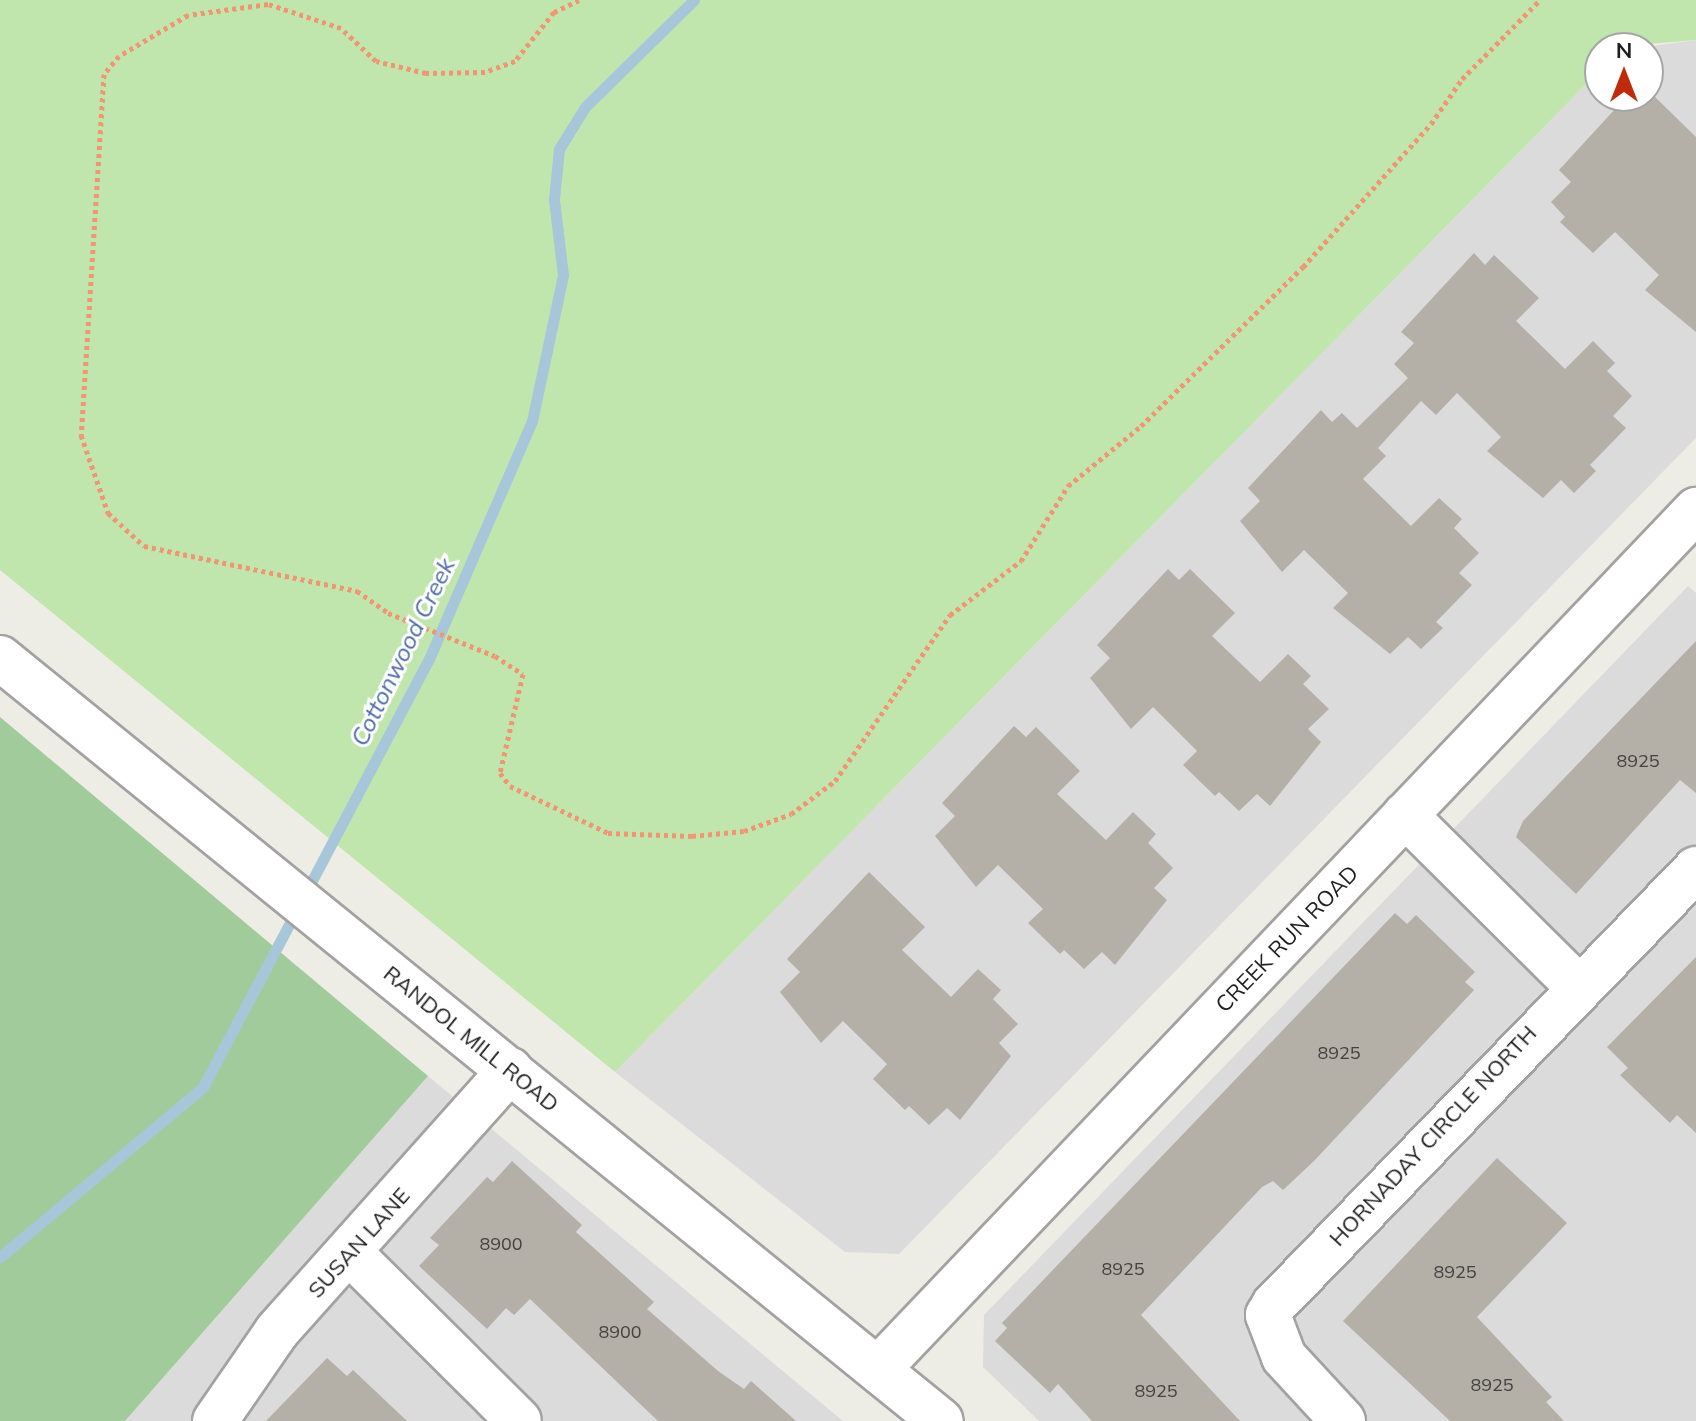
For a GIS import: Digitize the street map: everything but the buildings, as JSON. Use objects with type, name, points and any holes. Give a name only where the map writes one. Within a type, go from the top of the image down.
[{"type":"street","name":"CREEK RUN ROAD","points":[[879,1368],[1696,510]]},
{"type":"street","name":"RANDOL MILL ROAD","points":[[0,658],[941,1421]]},
{"type":"street","points":[[1405,815],[1576,985]]},
{"type":"street","name":"HORNADAY CIRCLE NORTH","points":[[1343,1421],[1284,1357],[1268,1315],[1274,1305],[1576,985],[1696,869]]},
{"type":"street","name":"SUSAN LANE","points":[[215,1421],[277,1331],[352,1255],[510,1070]]},
{"type":"street","points":[[352,1255],[519,1421]]},
{"type":"path","points":[[579,0],[554,12],[515,61],[485,72],[426,73],[376,61],[341,28],[268,4],[188,15],[142,39],[104,74],[81,435],[108,513],[144,546],[177,558],[357,591],[388,613],[495,656],[523,674],[500,773],[510,786],[608,833],[744,831],[791,814],[835,781],[950,615],[1021,561],[1068,486],[1141,426],[1303,267],[1431,124],[1462,79],[1540,0]]},
{"type":"shaded area","points":[[1696,40],[1696,438],[899,1254],[845,1252],[615,1072],[1584,86],[1584,112],[1664,112],[1664,44]]},
{"type":"shaded area","points":[[1688,586],[1696,593],[1696,1421],[1039,1421],[983,1367],[984,1315]]},
{"type":"shaded area","points":[[428,1076],[843,1421],[125,1421]]},
{"type":"green space","points":[[0,0],[1696,0],[1696,40],[1664,43],[1664,32],[1584,32],[1584,86],[615,1072],[0,570]]},
{"type":"green space","points":[[0,717],[428,1076],[125,1421],[0,1421]]},
{"type":"waterway","name":"Cottonwood Creek","points":[[306,892],[429,659],[532,421],[563,275],[554,199],[559,149],[585,107],[694,0]]},
{"type":"waterway","name":"Cottonwood Creek","points":[[0,1257],[203,1087],[296,911]]}]
